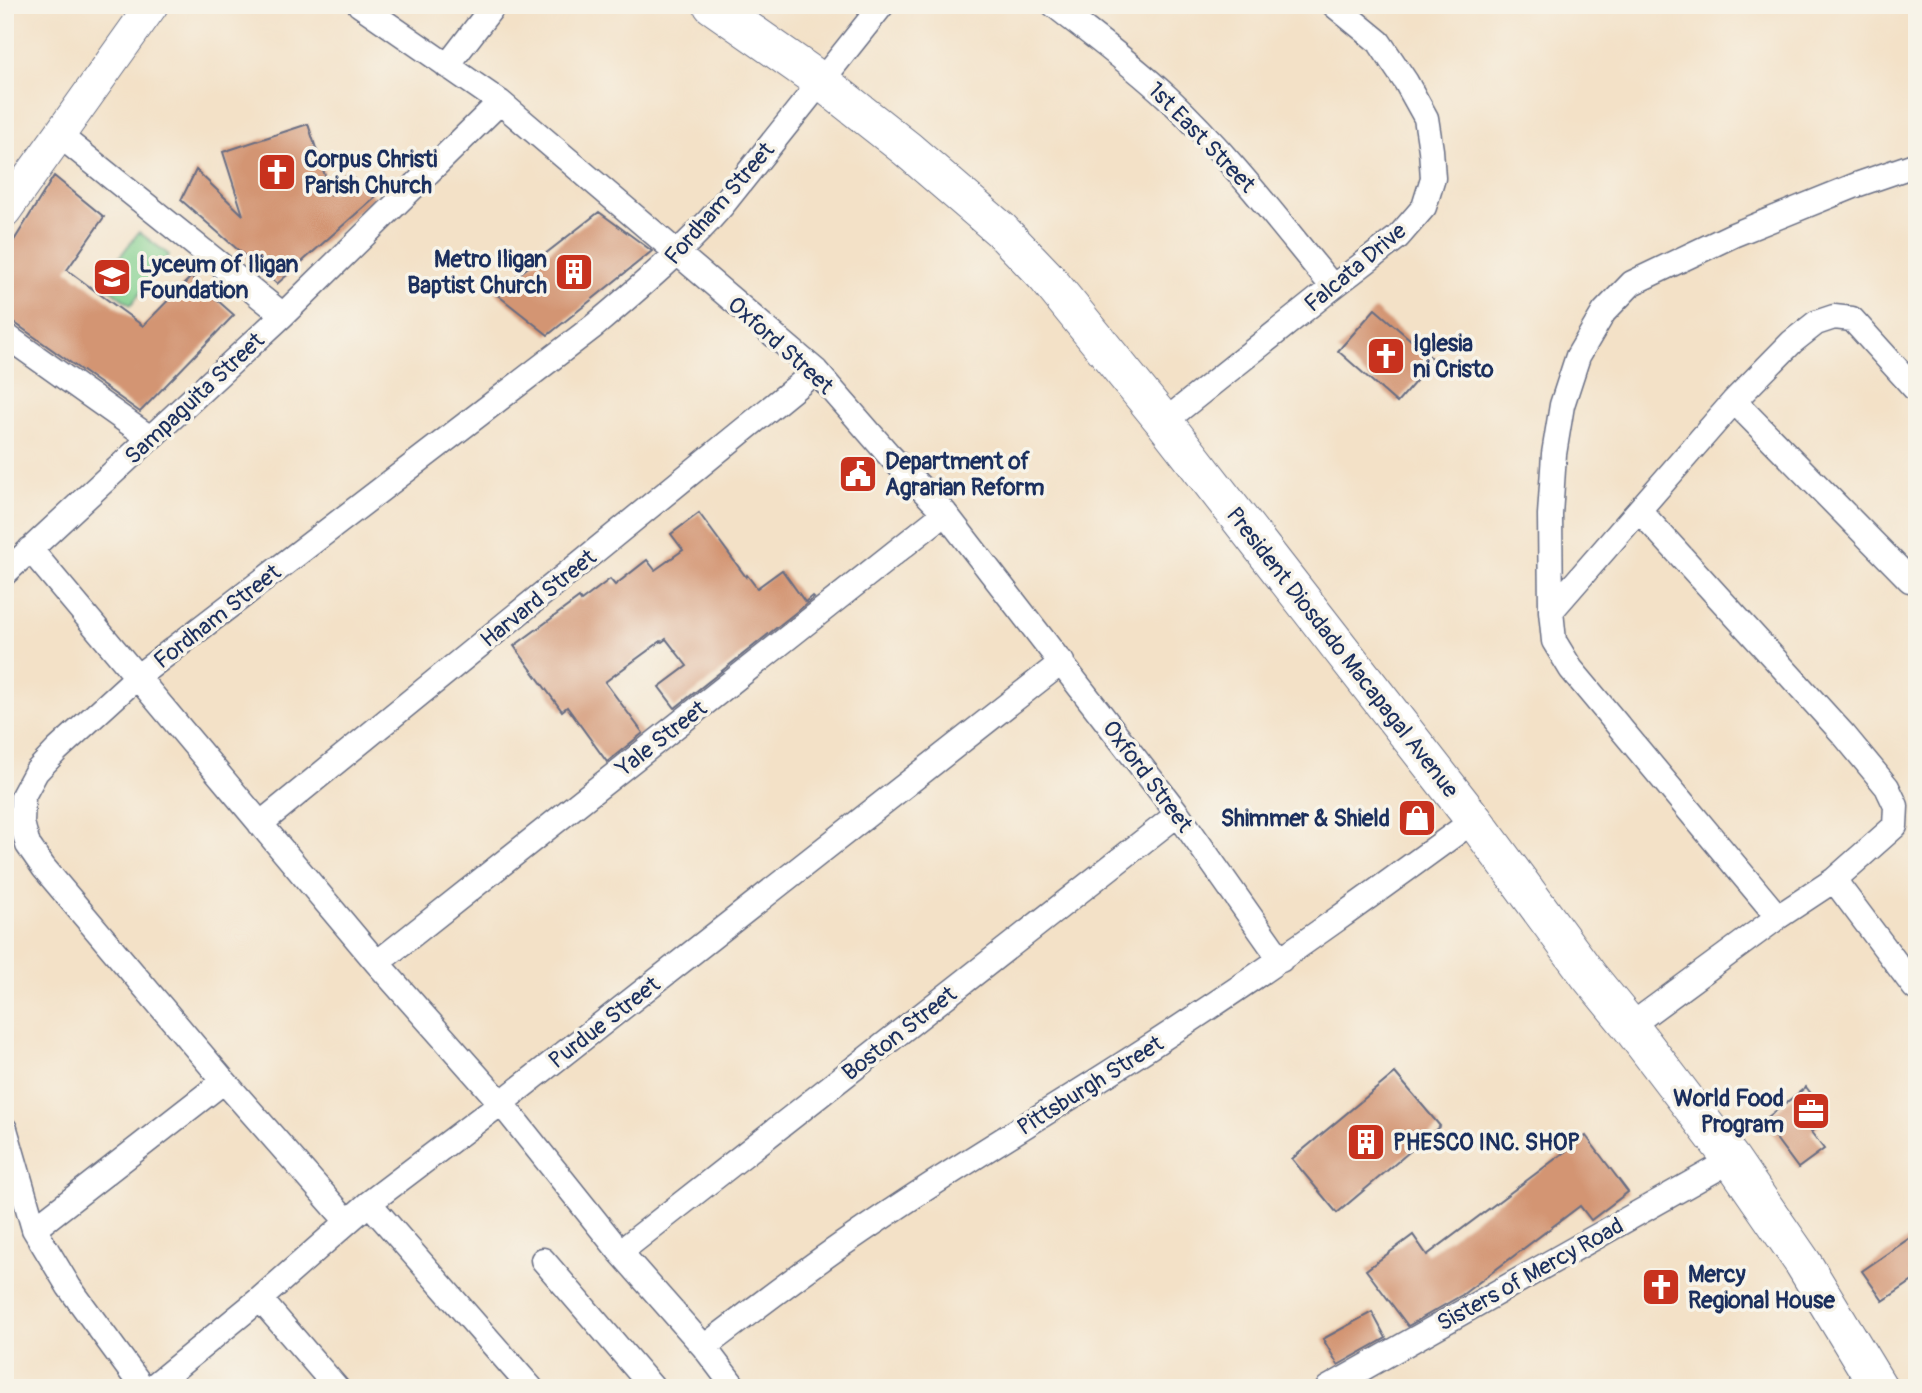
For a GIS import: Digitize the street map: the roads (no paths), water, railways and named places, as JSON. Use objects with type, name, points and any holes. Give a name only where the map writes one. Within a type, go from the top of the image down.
[{"type":"highway","name":"President Diosdado Macapagal Avenue","points":[[712,5],[822,82],[907,149],[1001,230],[1046,277],[1164,422],[1474,820],[1589,976],[1732,1160],[1802,1264],[1879,1388]]},
{"type":"main road","points":[[7,205],[152,5]]},
{"type":"street","name":"Oxford Street","points":[[360,5],[500,102],[816,371],[889,455],[945,513],[1178,814],[1281,960]]},
{"type":"street","points":[[447,66],[494,5]]},
{"type":"street","name":"Fordham Street","points":[[347,1221],[224,1081],[44,868],[28,845],[22,823],[23,796],[36,772],[57,750],[137,677],[594,326],[650,280],[695,237],[721,207],[882,5]]},
{"type":"street","name":"1st East Street","points":[[1054,5],[1135,69],[1205,135],[1333,287]]},
{"type":"street","name":"Falcata Drive","points":[[1164,422],[1398,237],[1424,207],[1433,178],[1432,150],[1426,118],[1379,42],[1334,5]]},
{"type":"street","name":"Sampaguita Street","points":[[5,573],[283,315],[500,102]]},
{"type":"street","points":[[58,135],[283,315]]},
{"type":"street","points":[[1778,917],[1571,668],[1554,640],[1550,515],[1554,454],[1562,405],[1578,356],[1604,312],[1632,283],[1733,235],[1859,184],[1917,164]]},
{"type":"street","points":[[1551,611],[1734,401],[1792,342],[1816,323],[1834,317],[1852,319],[1917,391]]},
{"type":"street","points":[[5,335],[150,438]]},
{"type":"street","name":"Harvard Street","points":[[260,824],[816,371]]},
{"type":"street","points":[[1734,401],[1910,580]]},
{"type":"street","points":[[1630,1026],[1778,917],[1834,880],[1895,825],[1896,806],[1887,787],[1844,735],[1639,510]]},
{"type":"street","name":"Yale Street","points":[[377,963],[945,513]]},
{"type":"street","points":[[30,549],[377,963],[501,1103],[620,1252],[704,1348],[735,1388]]},
{"type":"street","name":"Purdue Street","points":[[151,1388],[260,1299],[369,1203],[501,1103],[1062,662]]},
{"type":"street","name":"Boston Street","points":[[620,1252],[1178,814]]},
{"type":"street","name":"Pittsburgh Street","points":[[704,1348],[841,1246],[1281,960],[1474,820]]},
{"type":"street","points":[[1834,880],[1916,989]]},
{"type":"street","points":[[34,1229],[224,1081]]},
{"type":"street","points":[[5,1129],[34,1229],[69,1287],[143,1388]]},
{"type":"street","name":"Sisters of Mercy Road","points":[[1328,1388],[1732,1160]]},
{"type":"street","points":[[369,1203],[531,1388]]},
{"type":"street","points":[[543,1260],[653,1388]]},
{"type":"street","points":[[260,1299],[337,1388]]},
{"type":"place","name":"Corpus Christi Parish Church","points":[[277,172]]},
{"type":"place","name":"Metro Iligan Baptist Church","points":[[574,272]]},
{"type":"place","name":"Lyceum of Iligan Foundation","points":[[112,277]]},
{"type":"place","name":"Iglesia ni Cristo","points":[[1386,356]]},
{"type":"place","name":"Department of Agrarian Reform","points":[[858,474]]},
{"type":"place","name":"Shimmer & Shield","points":[[1417,818]]},
{"type":"place","name":"World Food Program","points":[[1811,1111]]},
{"type":"place","name":"PHESCO INC. SHOP","points":[[1366,1142]]},
{"type":"place","name":"Mercy Regional House","points":[[1661,1287]]}]
